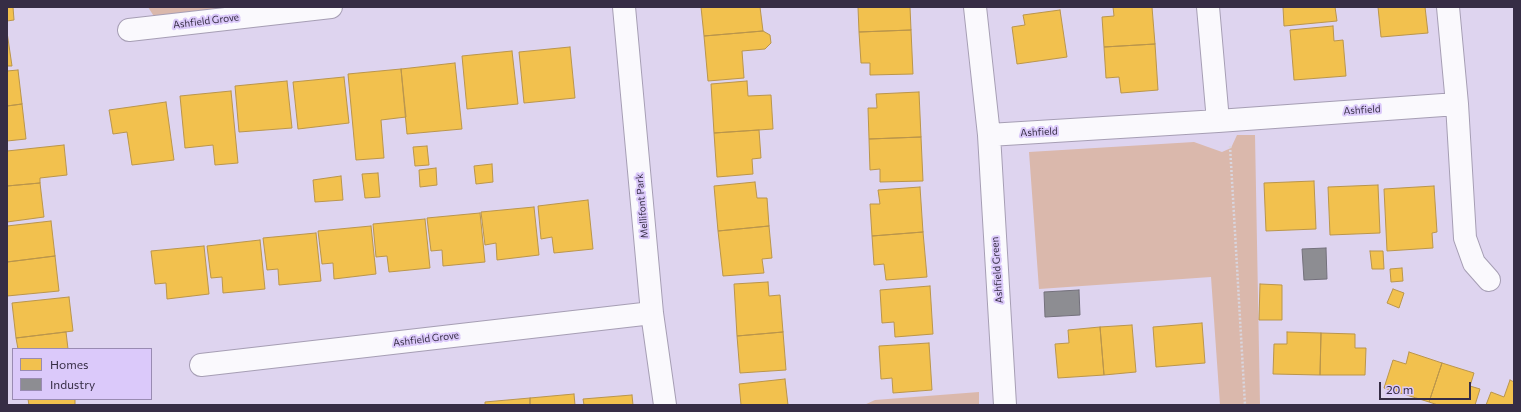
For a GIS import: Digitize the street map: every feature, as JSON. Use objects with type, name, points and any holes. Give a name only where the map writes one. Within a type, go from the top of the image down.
[{"type":"street","name":"Ashfield Grove","points":[[129,30],[331,7]]},
{"type":"street","name":"Mellifont Park","points":[[624,7],[652,313],[665,405]]},
{"type":"street","points":[[975,7],[989,135]]},
{"type":"street","points":[[1208,7],[1223,120]]},
{"type":"street","points":[[1448,7],[1457,104],[1465,238],[1474,263],[1489,280]]},
{"type":"street","name":"Ashfield","points":[[989,135],[1457,104]]},
{"type":"street","name":"Ashfield Green","points":[[989,135],[1006,405]]},
{"type":"street","name":"Ashfield Grove","points":[[201,365],[652,313]]},
{"type":"path","points":[[1223,120],[1245,405]]},
{"type":"shaded area","points":[[148,7],[230,7],[155,18]]},
{"type":"shaded area","points":[[1237,135],[1255,135],[1260,405],[1220,405],[1211,277],[1039,289],[1029,152],[1194,142],[1222,152],[1231,148]]},
{"type":"shaded area","points":[[979,392],[979,405],[864,405],[875,400]]},
{"type":"building: Homes","points":[[7,7],[13,7],[14,20],[7,21]]},
{"type":"building: Homes","points":[[701,7],[760,7],[763,31],[704,36]]},
{"type":"building: Homes","points":[[858,7],[910,7],[911,30],[859,32]]},
{"type":"building: Homes","points":[[1113,7],[1152,7],[1155,44],[1104,47],[1102,17],[1114,16]]},
{"type":"building: Homes","points":[[1283,7],[1335,7],[1337,21],[1284,26]]},
{"type":"building: Homes","points":[[1378,7],[1425,7],[1428,33],[1381,37]]},
{"type":"building: Homes","points":[[1060,10],[1067,57],[1017,64],[1012,27],[1025,25],[1023,15]]},
{"type":"building: Homes","points":[[1333,26],[1334,41],[1343,40],[1346,76],[1294,80],[1290,30]]},
{"type":"building: Homes","points":[[911,30],[913,74],[870,75],[870,63],[861,63],[859,32]]},
{"type":"building: Homes","points":[[763,31],[770,35],[771,43],[765,49],[742,51],[744,78],[708,81],[704,36]]},
{"type":"building: Homes","points":[[7,32],[12,66],[7,66]]},
{"type":"building: Homes","points":[[1155,44],[1158,90],[1121,93],[1119,77],[1106,78],[1104,47]]},
{"type":"building: Homes","points":[[570,47],[575,98],[524,103],[519,52]]},
{"type":"building: Homes","points":[[512,51],[518,104],[467,109],[462,56]]},
{"type":"building: Homes","points":[[455,63],[462,129],[407,134],[401,69]]},
{"type":"building: Homes","points":[[401,69],[406,117],[381,120],[384,158],[356,160],[348,74]]},
{"type":"building: Homes","points":[[18,70],[22,104],[7,106],[7,71]]},
{"type":"building: Homes","points":[[344,77],[349,123],[298,129],[293,82]]},
{"type":"building: Homes","points":[[287,81],[292,128],[239,132],[235,86]]},
{"type":"building: Homes","points":[[747,81],[748,96],[771,95],[773,129],[714,133],[711,84]]},
{"type":"building: Homes","points":[[231,91],[238,163],[215,165],[213,145],[185,148],[180,96]]},
{"type":"building: Homes","points":[[919,92],[921,137],[869,139],[868,108],[877,108],[876,94]]},
{"type":"building: Homes","points":[[166,102],[174,160],[132,165],[127,132],[113,134],[109,110]]},
{"type":"building: Homes","points":[[22,104],[26,139],[7,141],[7,106]]},
{"type":"building: Homes","points":[[759,130],[761,158],[752,159],[753,174],[717,177],[714,133]]},
{"type":"building: Homes","points":[[921,137],[923,181],[880,182],[880,169],[870,170],[869,139]]},
{"type":"building: Homes","points":[[64,145],[67,175],[40,178],[40,183],[7,186],[7,151]]},
{"type":"building: Homes","points":[[427,146],[429,165],[415,166],[413,147]]},
{"type":"building: Homes","points":[[492,164],[493,182],[476,184],[474,166]]},
{"type":"building: Homes","points":[[436,168],[437,185],[420,187],[419,170]]},
{"type":"building: Homes","points":[[378,173],[380,197],[365,198],[362,174]]},
{"type":"building: Homes","points":[[341,176],[343,200],[315,202],[313,180]]},
{"type":"building: Homes","points":[[1314,181],[1316,229],[1266,231],[1264,183]]},
{"type":"building: Homes","points":[[755,182],[757,198],[767,198],[769,226],[718,231],[714,186]]},
{"type":"building: Homes","points":[[40,183],[44,217],[7,222],[7,186]]},
{"type":"building: Homes","points":[[1378,185],[1380,233],[1330,235],[1328,187]]},
{"type":"building: Homes","points":[[1434,186],[1437,232],[1432,233],[1433,248],[1387,251],[1384,189]]},
{"type":"building: Homes","points":[[920,187],[923,232],[872,236],[870,204],[880,204],[878,190]]},
{"type":"building: Homes","points":[[588,200],[593,249],[554,253],[552,237],[541,239],[538,206]]},
{"type":"building: Homes","points":[[534,207],[539,255],[497,260],[496,243],[485,245],[481,212]]},
{"type":"building: Homes","points":[[480,213],[485,262],[443,266],[442,250],[431,251],[427,218]]},
{"type":"building: Homes","points":[[425,219],[430,268],[389,272],[387,256],[376,257],[373,224]]},
{"type":"building: Homes","points":[[51,221],[55,256],[7,262],[7,226]]},
{"type":"building: Homes","points":[[371,226],[376,274],[334,279],[333,263],[322,264],[318,231]]},
{"type":"building: Homes","points":[[769,226],[772,258],[762,259],[764,273],[723,276],[718,231]]},
{"type":"building: Homes","points":[[923,232],[927,277],[886,280],[884,264],[874,265],[872,236]]},
{"type":"building: Homes","points":[[316,233],[321,281],[279,285],[278,269],[267,270],[263,238]]},
{"type":"building: Homes","points":[[260,240],[265,289],[223,293],[222,277],[211,278],[207,246]]},
{"type":"building: Homes","points":[[204,246],[209,294],[167,299],[166,283],[155,284],[151,251]]},
{"type":"building: Homes","points":[[1370,251],[1383,251],[1384,269],[1372,269]]},
{"type":"building: Homes","points":[[55,256],[59,291],[7,296],[7,262]]},
{"type":"building: Homes","points":[[1402,268],[1403,281],[1391,282],[1390,269]]},
{"type":"building: Homes","points":[[768,282],[769,296],[780,295],[783,332],[737,336],[734,284]]},
{"type":"building: Homes","points":[[1260,284],[1282,285],[1282,320],[1259,320]]},
{"type":"building: Homes","points":[[930,286],[933,334],[895,337],[894,322],[882,323],[880,290]]},
{"type":"building: Homes","points":[[1393,289],[1404,293],[1399,308],[1387,303]]},
{"type":"building: Homes","points":[[69,297],[73,331],[16,338],[12,303]]},
{"type":"building: Homes","points":[[1202,323],[1205,363],[1156,367],[1153,327]]},
{"type":"building: Homes","points":[[1132,325],[1136,372],[1104,375],[1100,327]]},
{"type":"building: Homes","points":[[1100,327],[1104,375],[1058,378],[1055,344],[1069,343],[1068,330]]},
{"type":"building: Homes","points":[[66,332],[68,348],[18,348],[16,338]]},
{"type":"building: Homes","points":[[783,332],[786,370],[740,373],[737,336]]},
{"type":"building: Homes","points":[[1287,332],[1321,333],[1320,375],[1273,374],[1274,344],[1287,344]]},
{"type":"building: Homes","points":[[1321,333],[1355,334],[1355,348],[1366,348],[1365,375],[1320,375]]},
{"type":"building: Homes","points":[[929,343],[932,390],[893,393],[892,378],[881,379],[879,346]]},
{"type":"building: Homes","points":[[1409,352],[1442,363],[1429,402],[1384,388],[1393,360],[1406,364]]},
{"type":"building: Homes","points":[[1442,363],[1474,373],[1470,386],[1480,389],[1475,405],[1438,405],[1429,402]]},
{"type":"building: Homes","points":[[785,379],[788,405],[741,405],[739,384]]},
{"type":"building: Homes","points":[[1510,380],[1514,382],[1514,405],[1486,405],[1491,392],[1504,397]]},
{"type":"building: Homes","points":[[574,394],[575,405],[530,405],[530,398]]},
{"type":"building: Homes","points":[[632,395],[633,405],[584,405],[583,399]]},
{"type":"building: Homes","points":[[530,398],[530,405],[485,405],[485,402]]},
{"type":"building: Homes","points":[[28,400],[75,400],[75,405],[29,405]]},
{"type":"building: Industry","points":[[1326,248],[1327,279],[1304,280],[1302,249]]},
{"type":"building: Industry","points":[[1079,290],[1080,315],[1045,317],[1044,292]]}]
